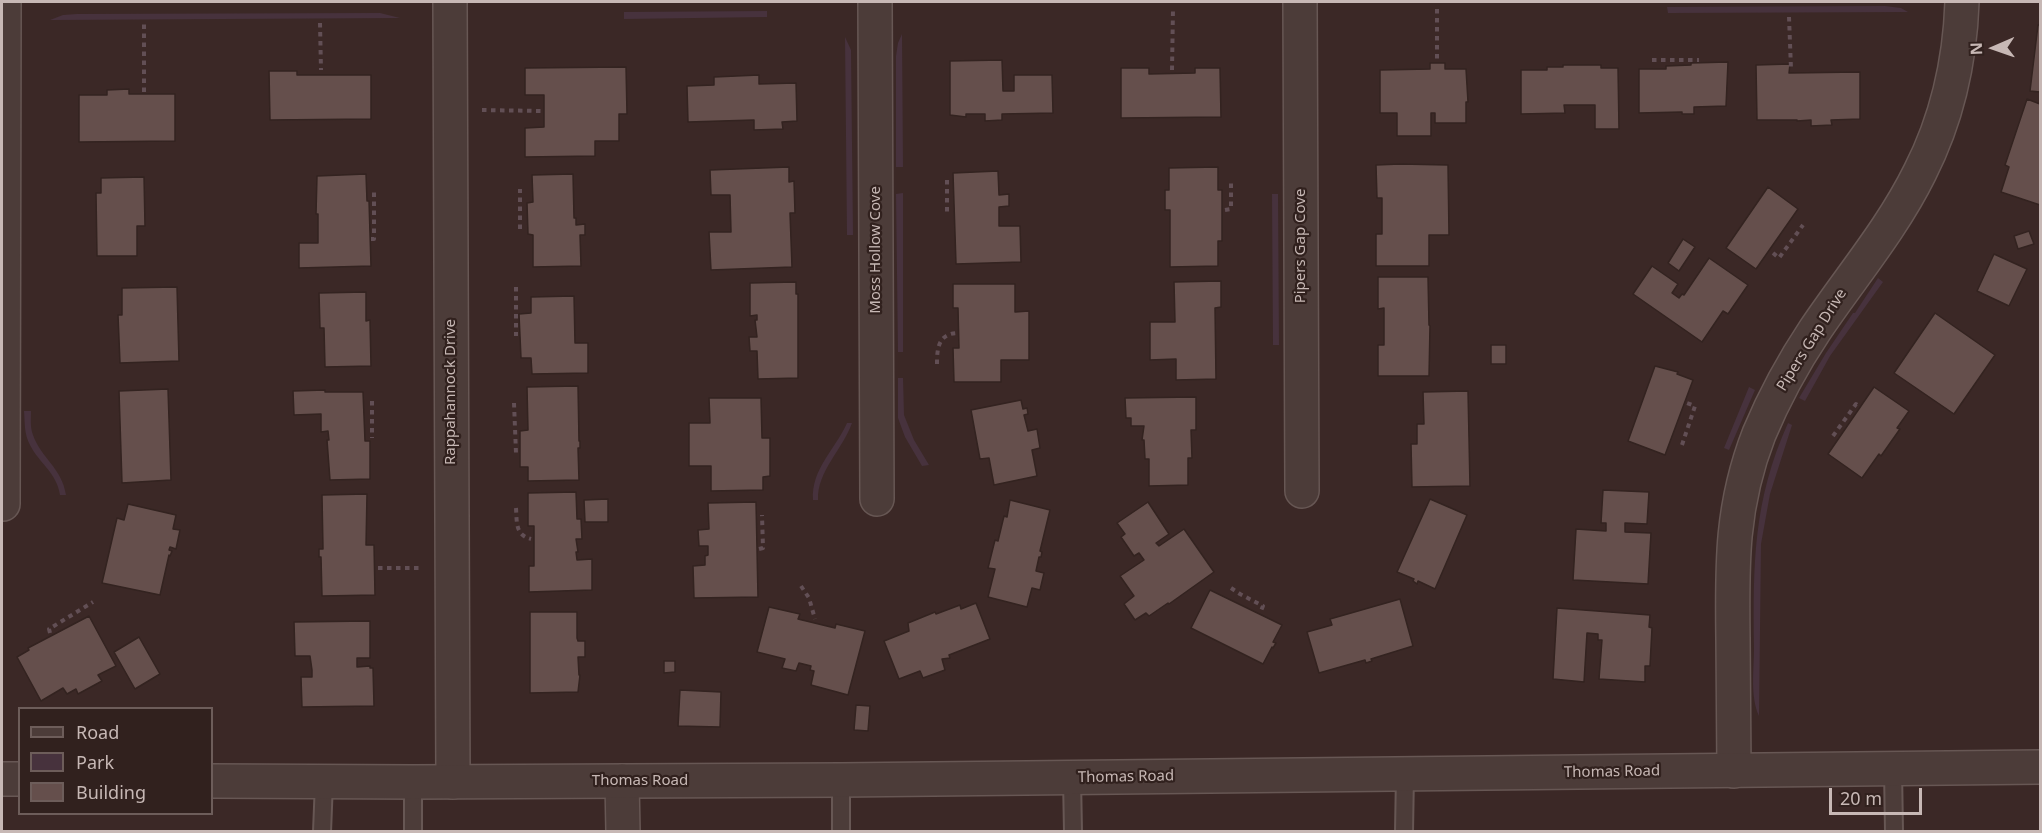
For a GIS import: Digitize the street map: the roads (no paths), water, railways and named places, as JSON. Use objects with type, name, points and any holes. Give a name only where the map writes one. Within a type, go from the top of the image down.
[{"type":"street","points":[[3,504],[4,2]]},
{"type":"street","name":"Rappahannock Drive","points":[[450,2],[453,782]]},
{"type":"street","name":"Moss Hollow Cove","points":[[875,2],[877,499]]},
{"type":"street","name":"Pipers Gap Cove","points":[[1300,2],[1302,491]]},
{"type":"street","name":"Pipers Gap Drive","points":[[1734,771],[1732,566],[1735,528],[1748,468],[1771,408],[1797,358],[1903,203],[1924,164],[1951,90],[1958,53],[1962,2]]},
{"type":"street","name":"Thomas Road","points":[[213,781],[841,780],[2040,767]]},
{"type":"street","points":[[2,779],[18,779]]},
{"type":"street","points":[[621,781],[623,831]]},
{"type":"lane","points":[[1893,769],[1894,831]]},
{"type":"lane","points":[[1404,831],[1405,774]]},
{"type":"lane","points":[[1072,778],[1073,831]]},
{"type":"lane","points":[[841,780],[841,831]]},
{"type":"lane","points":[[322,831],[324,782]]},
{"type":"lane","points":[[413,782],[413,831]]}]
